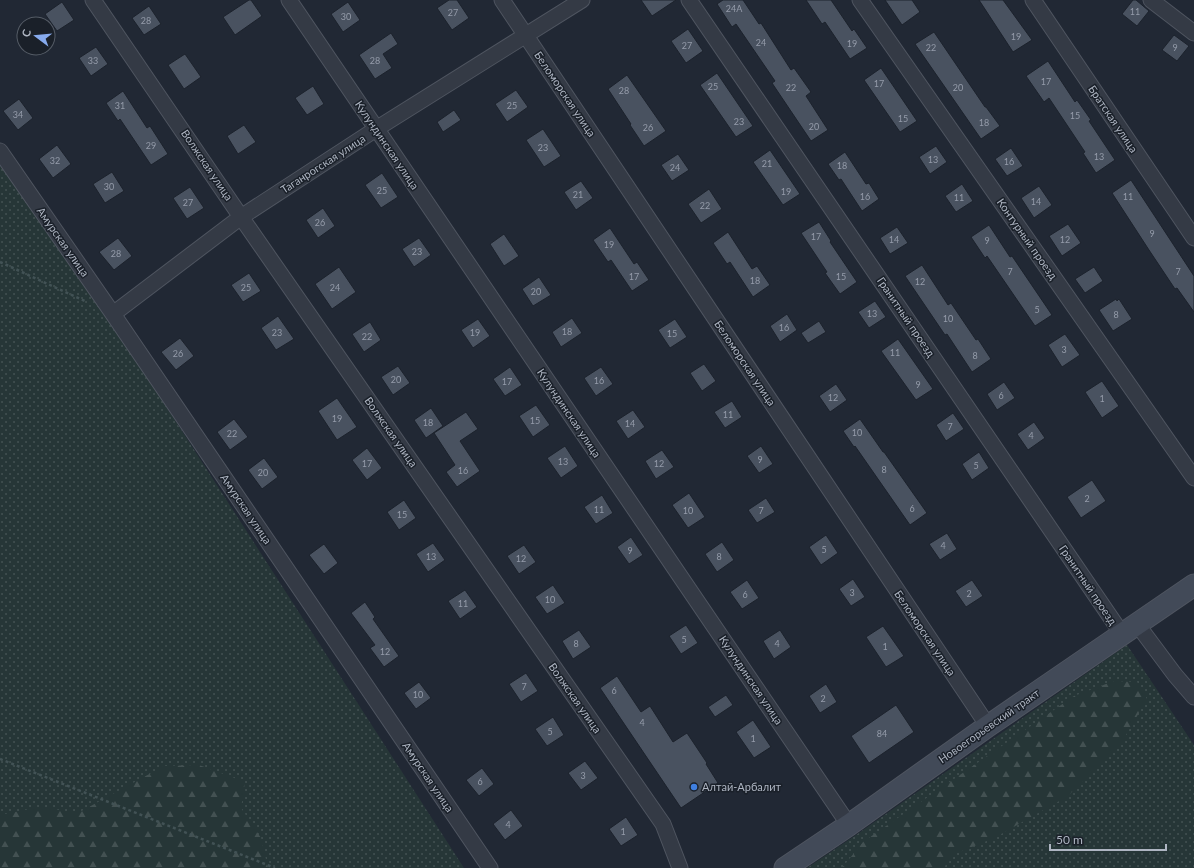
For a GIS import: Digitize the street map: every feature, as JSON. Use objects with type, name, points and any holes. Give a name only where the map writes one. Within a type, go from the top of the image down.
[{"type":"main road","name":"Новоегорьевский тракт","points":[[785,868],[849,825],[988,726],[1194,585]]},
{"type":"street","name":"Волжская улица","points":[[94,0],[242,217],[663,824],[680,868]]},
{"type":"street","name":"Кулундинская улица","points":[[289,0],[849,825]]},
{"type":"street","name":"Беломорская улица","points":[[502,0],[988,726]]},
{"type":"street","name":"Таганрогская улица","points":[[113,314],[242,217],[376,129],[582,0]]},
{"type":"street","name":"Гранитный проезд","points":[[689,0],[1130,629],[1175,675],[1194,697]]},
{"type":"street","name":"Контурный проезд","points":[[860,0],[1194,478]]},
{"type":"street","name":"Братская улица","points":[[1033,0],[1194,238]]},
{"type":"street","points":[[1151,0],[1194,33]]},
{"type":"street","name":"Амурская улица","points":[[0,151],[113,314],[490,868]]},
{"type":"path","points":[[0,262],[113,314]]},
{"type":"path","points":[[0,759],[275,868]]},
{"type":"green space","points":[[0,164],[109,318],[464,868],[0,868]]},
{"type":"green space","points":[[1127,645],[1194,745],[1194,868],[807,868],[856,835]]},
{"type":"green space","points":[[1114,681],[1137,682],[1147,699],[1123,740],[1068,796],[994,838],[957,853],[943,868],[842,868],[863,842],[1074,696]]},
{"type":"green space","points":[[199,765],[245,782],[241,808],[261,838],[268,868],[0,868],[0,815],[40,807],[78,813],[164,766]]},
{"type":"building","points":[[251,0],[262,16],[235,35],[223,17]]},
{"type":"building","points":[[449,0],[457,0],[469,18],[452,30],[437,8]]},
{"type":"building","points":[[641,0],[676,0],[652,16]]},
{"type":"building","points":[[723,0],[743,0],[759,24],[761,23],[791,70],[794,68],[811,92],[806,96],[828,130],[811,141],[772,83],[775,81],[736,24],[732,27],[717,4]]},
{"type":"building","points":[[806,0],[831,0],[852,31],[854,29],[867,48],[850,59],[825,22],[822,24]]},
{"type":"building","points":[[885,0],[912,0],[920,12],[902,25]]},
{"type":"building","points":[[979,0],[1003,0],[1032,40],[1013,52]]},
{"type":"building","points":[[1133,0],[1136,0],[1149,11],[1137,26],[1122,14]]},
{"type":"building","points":[[62,2],[74,20],[57,31],[56,16],[46,16],[45,14]]},
{"type":"building","points":[[348,2],[360,20],[343,32],[331,14]]},
{"type":"building","points":[[149,6],[161,24],[144,35],[132,18]]},
{"type":"building","points":[[688,29],[703,51],[686,63],[671,41]]},
{"type":"building","points":[[934,32],[985,107],[1000,126],[981,139],[915,44]]},
{"type":"building","points":[[391,33],[398,44],[383,54],[392,68],[375,79],[359,55]]},
{"type":"building","points":[[1174,35],[1189,46],[1177,61],[1162,50]]},
{"type":"building","points":[[96,47],[108,64],[91,76],[79,58]]},
{"type":"building","points":[[185,54],[201,77],[184,89],[168,65]]},
{"type":"building","points":[[1048,61],[1075,102],[1077,100],[1091,120],[1089,121],[1115,160],[1096,173],[1083,153],[1085,152],[1049,98],[1044,102],[1026,76]]},
{"type":"building","points":[[881,68],[917,121],[900,132],[864,80]]},
{"type":"building","points":[[717,73],[753,126],[736,137],[700,85]]},
{"type":"building","points":[[627,75],[666,131],[644,146],[608,89]]},
{"type":"building","points":[[313,86],[324,104],[307,115],[295,98]]},
{"type":"building","points":[[516,90],[528,107],[507,122],[495,104]]},
{"type":"building","points":[[123,91],[147,128],[150,126],[168,154],[151,165],[120,119],[118,121],[106,103]]},
{"type":"building","points":[[19,99],[33,118],[18,130],[3,111]]},
{"type":"building","points":[[454,110],[461,120],[443,132],[437,122]]},
{"type":"building","points":[[244,125],[256,142],[238,154],[227,136]]},
{"type":"building","points":[[543,129],[561,156],[544,167],[526,140]]},
{"type":"building","points":[[57,145],[71,164],[53,178],[39,159]]},
{"type":"building","points":[[936,146],[947,162],[930,174],[919,157]]},
{"type":"building","points":[[1011,148],[1023,166],[1007,176],[995,159]]},
{"type":"building","points":[[770,150],[800,194],[783,205],[753,162]]},
{"type":"building","points":[[845,152],[866,184],[869,183],[879,199],[862,211],[841,179],[839,180],[828,164]]},
{"type":"building","points":[[678,154],[689,170],[672,181],[661,165]]},
{"type":"building","points":[[112,172],[124,191],[105,203],[93,184]]},
{"type":"building","points":[[382,173],[398,197],[381,208],[365,185]]},
{"type":"building","points":[[1131,180],[1194,276],[1194,312],[1177,288],[1175,289],[1112,193]]},
{"type":"building","points":[[581,181],[593,198],[576,210],[564,192]]},
{"type":"building","points":[[962,184],[973,201],[956,212],[945,196]]},
{"type":"building","points":[[1039,186],[1052,205],[1034,218],[1021,198]]},
{"type":"building","points":[[190,187],[204,208],[187,219],[173,198]]},
{"type":"building","points":[[709,189],[722,209],[701,223],[688,204]]},
{"type":"building","points":[[323,208],[335,226],[318,238],[306,220]]},
{"type":"building","points":[[819,222],[831,241],[830,242],[857,282],[840,294],[825,273],[827,272],[801,233]]},
{"type":"building","points":[[1068,224],[1081,243],[1062,256],[1049,236]]},
{"type":"building","points":[[989,225],[1052,315],[1035,326],[987,256],[985,258],[971,237]]},
{"type":"building","points":[[897,227],[908,243],[890,254],[880,238]]},
{"type":"building","points":[[610,228],[634,264],[637,262],[649,280],[632,291],[611,260],[608,262],[593,240]]},
{"type":"building","points":[[728,232],[752,269],[757,266],[770,285],[753,297],[730,262],[727,264],[713,243]]},
{"type":"building","points":[[504,234],[519,256],[504,266],[490,244]]},
{"type":"building","points":[[118,238],[132,256],[114,270],[99,252]]},
{"type":"building","points":[[419,238],[431,255],[414,267],[402,249]]},
{"type":"building","points":[[922,265],[948,305],[951,303],[991,359],[972,372],[947,334],[945,335],[905,276]]},
{"type":"building","points":[[339,267],[356,292],[332,309],[315,284]]},
{"type":"building","points":[[1094,267],[1103,281],[1085,293],[1075,279]]},
{"type":"building","points":[[249,273],[261,291],[243,302],[231,285]]},
{"type":"building","points":[[539,277],[551,295],[533,306],[522,289]]},
{"type":"building","points":[[1116,299],[1117,301],[1119,299],[1132,319],[1113,331],[1099,310]]},
{"type":"building","points":[[875,301],[886,317],[869,328],[858,312]]},
{"type":"building","points":[[787,314],[797,330],[780,342],[770,326]]},
{"type":"building","points":[[278,316],[294,339],[276,350],[261,328]]},
{"type":"building","points":[[572,318],[582,333],[561,347],[552,332]]},
{"type":"building","points":[[478,319],[490,336],[473,348],[461,330]]},
{"type":"building","points":[[675,319],[687,337],[670,348],[658,330]]},
{"type":"building","points":[[819,321],[826,332],[808,343],[801,333]]},
{"type":"building","points":[[370,322],[381,340],[364,352],[352,334]]},
{"type":"building","points":[[1065,334],[1080,355],[1062,367],[1048,345]]},
{"type":"building","points":[[180,338],[194,356],[176,370],[161,352]]},
{"type":"building","points":[[898,339],[933,389],[916,400],[881,351]]},
{"type":"building","points":[[704,364],[716,381],[702,391],[690,373]]},
{"type":"building","points":[[398,366],[410,383],[393,395],[381,377]]},
{"type":"building","points":[[510,367],[522,385],[505,396],[493,379]]},
{"type":"building","points":[[601,367],[613,384],[596,396],[584,378]]},
{"type":"building","points":[[1102,381],[1119,406],[1102,418],[1085,392]]},
{"type":"building","points":[[1004,382],[1015,398],[997,410],[987,394]]},
{"type":"building","points":[[836,384],[847,400],[830,412],[819,396]]},
{"type":"building","points":[[337,398],[357,427],[337,440],[318,411]]},
{"type":"building","points":[[732,401],[742,417],[725,428],[714,412]]},
{"type":"building","points":[[536,405],[550,425],[533,437],[519,416]]},
{"type":"building","points":[[431,408],[443,426],[426,438],[414,420]]},
{"type":"building","points":[[633,410],[645,427],[628,439],[616,421]]},
{"type":"building","points":[[466,412],[478,429],[460,441],[480,471],[457,487],[446,472],[455,465],[434,433]]},
{"type":"building","points":[[953,413],[964,429],[946,441],[936,425]]},
{"type":"building","points":[[234,419],[248,437],[230,450],[217,432]]},
{"type":"building","points":[[860,419],[927,513],[910,525],[843,431]]},
{"type":"building","points":[[1034,422],[1045,438],[1028,450],[1017,434]]},
{"type":"building","points":[[565,446],[578,466],[561,478],[547,458]]},
{"type":"building","points":[[761,446],[773,464],[759,473],[747,456]]},
{"type":"building","points":[[367,448],[382,468],[367,480],[352,460]]},
{"type":"building","points":[[662,450],[674,467],[656,479],[645,461]]},
{"type":"building","points":[[979,452],[989,468],[972,480],[962,464]]},
{"type":"building","points":[[264,458],[278,477],[262,489],[248,470]]},
{"type":"building","points":[[1092,480],[1106,501],[1081,518],[1067,497]]},
{"type":"building","points":[[689,493],[705,517],[688,528],[672,505]]},
{"type":"building","points":[[602,495],[613,513],[596,524],[584,507]]},
{"type":"building","points":[[766,498],[775,512],[757,523],[748,510]]},
{"type":"building","points":[[404,500],[416,518],[399,530],[387,512]]},
{"type":"building","points":[[947,533],[957,549],[940,560],[929,544]]},
{"type":"building","points":[[826,535],[838,553],[821,565],[809,547]]},
{"type":"building","points":[[631,537],[643,555],[629,564],[617,547]]},
{"type":"building","points":[[722,542],[734,560],[717,572],[705,554]]},
{"type":"building","points":[[433,543],[445,560],[428,572],[416,554]]},
{"type":"building","points":[[324,544],[338,563],[324,574],[309,555]]},
{"type":"building","points":[[524,545],[536,562],[519,574],[507,556]]},
{"type":"building","points":[[853,579],[865,597],[851,606],[839,589]]},
{"type":"building","points":[[747,580],[759,598],[742,609],[730,592]]},
{"type":"building","points":[[972,580],[983,596],[966,607],[955,591]]},
{"type":"building","points":[[553,585],[565,603],[547,614],[535,597]]},
{"type":"building","points":[[465,590],[477,607],[460,619],[448,601]]},
{"type":"building","points":[[365,602],[375,617],[373,619],[399,656],[384,667],[370,648],[375,645],[351,613]]},
{"type":"building","points":[[686,625],[698,643],[681,654],[669,636]]},
{"type":"building","points":[[883,626],[904,656],[886,667],[866,637]]},
{"type":"building","points":[[579,630],[591,647],[573,659],[562,641]]},
{"type":"building","points":[[780,630],[791,647],[774,659],[763,641]]},
{"type":"building","points":[[526,673],[538,691],[521,702],[509,684]]},
{"type":"building","points":[[617,676],[641,712],[650,706],[673,742],[687,733],[718,783],[681,808],[600,688]]},
{"type":"building","points":[[419,682],[431,698],[416,709],[404,693]]},
{"type":"building","points":[[826,684],[837,702],[820,713],[809,696]]},
{"type":"building","points":[[726,695],[733,705],[715,717],[708,707]]},
{"type":"building","points":[[896,705],[914,732],[869,763],[851,736]]},
{"type":"building","points":[[553,717],[564,735],[547,746],[535,729]]},
{"type":"building","points":[[753,720],[771,747],[754,758],[736,732]]},
{"type":"building","points":[[585,761],[598,778],[581,790],[568,773]]},
{"type":"building","points":[[482,768],[494,784],[479,796],[466,780]]},
{"type":"building","points":[[511,810],[523,826],[505,840],[493,824]]},
{"type":"building","points":[[626,817],[638,835],[621,846],[609,829]]},
{"type":"place","name":"Алтай-Арбалит","points":[[694,787]]}]
